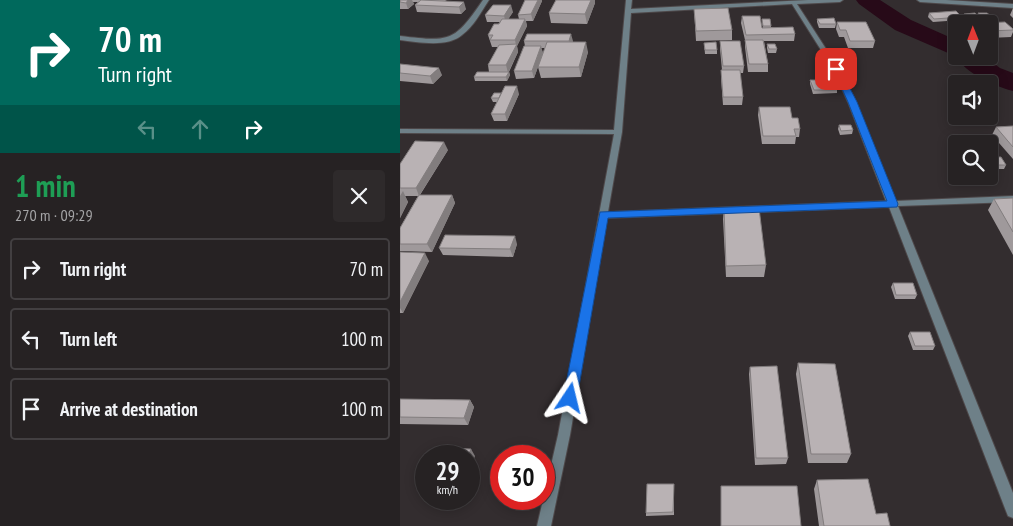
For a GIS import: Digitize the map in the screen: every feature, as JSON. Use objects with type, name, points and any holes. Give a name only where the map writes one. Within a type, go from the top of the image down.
[{"type":"street","points":[[400,38],[428,41],[456,37],[462,32],[486,0]]},
{"type":"street","points":[[544,526],[564,435],[618,132],[629,0]]},
{"type":"street","points":[[628,11],[840,0]]},
{"type":"street","points":[[920,0],[1013,6]]},
{"type":"street","points":[[789,2],[836,69],[852,102],[1013,511]]},
{"type":"street","points":[[400,131],[618,132]]},
{"type":"street","points":[[604,215],[1013,199]]},
{"type":"building","points":[[400,0],[408,0],[406,3],[400,2]]},
{"type":"building","points":[[421,0],[464,2],[459,7],[415,5]]},
{"type":"building","points":[[525,0],[538,0],[531,14],[518,15]]},
{"type":"building","points":[[556,0],[591,0],[585,14],[549,13]]},
{"type":"building","points":[[493,5],[511,5],[504,16],[485,15]]},
{"type":"building","points":[[728,8],[732,30],[696,31],[694,9]]},
{"type":"building","points":[[956,11],[960,15],[948,15],[948,18],[934,19],[929,13]]},
{"type":"building","points":[[975,13],[977,15],[965,15]]},
{"type":"building","points":[[978,13],[987,13],[990,15],[980,15]]},
{"type":"building","points":[[742,16],[760,16],[762,28],[793,27],[795,34],[746,35]]},
{"type":"building","points":[[834,18],[836,24],[820,24],[817,19]]},
{"type":"building","points":[[502,19],[525,19],[515,40],[490,40],[493,35],[488,35],[494,24],[499,24]]},
{"type":"building","points":[[762,19],[770,19],[771,26],[763,26]]},
{"type":"building","points":[[837,22],[866,22],[875,41],[850,41],[846,30],[840,30]]},
{"type":"building","points":[[998,22],[1005,22],[1013,30],[998,31]]},
{"type":"building","points":[[527,34],[571,34],[569,41],[524,41]]},
{"type":"building","points":[[745,40],[763,40],[768,64],[749,64]]},
{"type":"building","points":[[720,41],[740,41],[744,66],[723,66]]},
{"type":"building","points":[[547,42],[586,42],[579,67],[538,67]]},
{"type":"building","points":[[716,42],[717,50],[705,50],[704,43]]},
{"type":"building","points":[[517,44],[506,65],[488,65],[499,45]]},
{"type":"building","points":[[767,44],[775,44],[777,49],[769,49]]},
{"type":"building","points":[[524,46],[541,46],[532,71],[514,71]]},
{"type":"building","points":[[400,64],[439,68],[430,76],[400,73]]},
{"type":"building","points":[[721,70],[740,70],[743,97],[723,97]]},
{"type":"building","points":[[477,72],[509,72],[506,77],[474,77]]},
{"type":"building","points":[[810,80],[834,80],[837,90],[814,90]]},
{"type":"building","points":[[505,86],[517,86],[505,114],[491,114]]},
{"type":"building","points":[[494,93],[501,93],[499,98],[491,98]]},
{"type":"building","points":[[759,107],[790,107],[792,118],[798,118],[800,129],[794,129],[796,136],[763,136]]},
{"type":"building","points":[[839,125],[851,125],[853,130],[841,131]]},
{"type":"building","points":[[1013,126],[1013,147],[996,127]]},
{"type":"building","points":[[415,141],[444,142],[416,188],[400,188],[400,164]]},
{"type":"building","points":[[998,157],[1001,157],[1006,165],[998,165]]},
{"type":"building","points":[[419,195],[452,195],[427,244],[400,244],[400,228]]},
{"type":"building","points":[[1013,198],[1013,232],[994,199]]},
{"type":"building","points":[[724,208],[759,208],[766,265],[726,266]]},
{"type":"building","points":[[445,235],[515,236],[510,249],[439,248]]},
{"type":"building","points":[[400,252],[425,253],[400,302]]},
{"type":"building","points":[[893,283],[913,283],[917,295],[896,295]]},
{"type":"building","points":[[910,332],[930,332],[935,346],[915,346]]},
{"type":"building","points":[[798,363],[835,364],[851,454],[811,454]]},
{"type":"building","points":[[777,366],[788,458],[756,458],[750,367]]},
{"type":"building","points":[[400,399],[470,400],[464,418],[400,417]]},
{"type":"building","points":[[868,479],[876,514],[887,513],[890,526],[824,526],[817,480]]},
{"type":"building","points":[[647,484],[674,484],[673,512],[646,513]]},
{"type":"building","points":[[721,486],[797,486],[801,526],[721,526]]},
{"type":"waterway","points":[[866,0],[903,25],[948,45]]},
{"type":"waterway","points":[[980,65],[991,73],[1013,83]]},
{"type":"route","points":[[570,398],[604,215],[893,204],[852,102],[836,69]]}]
